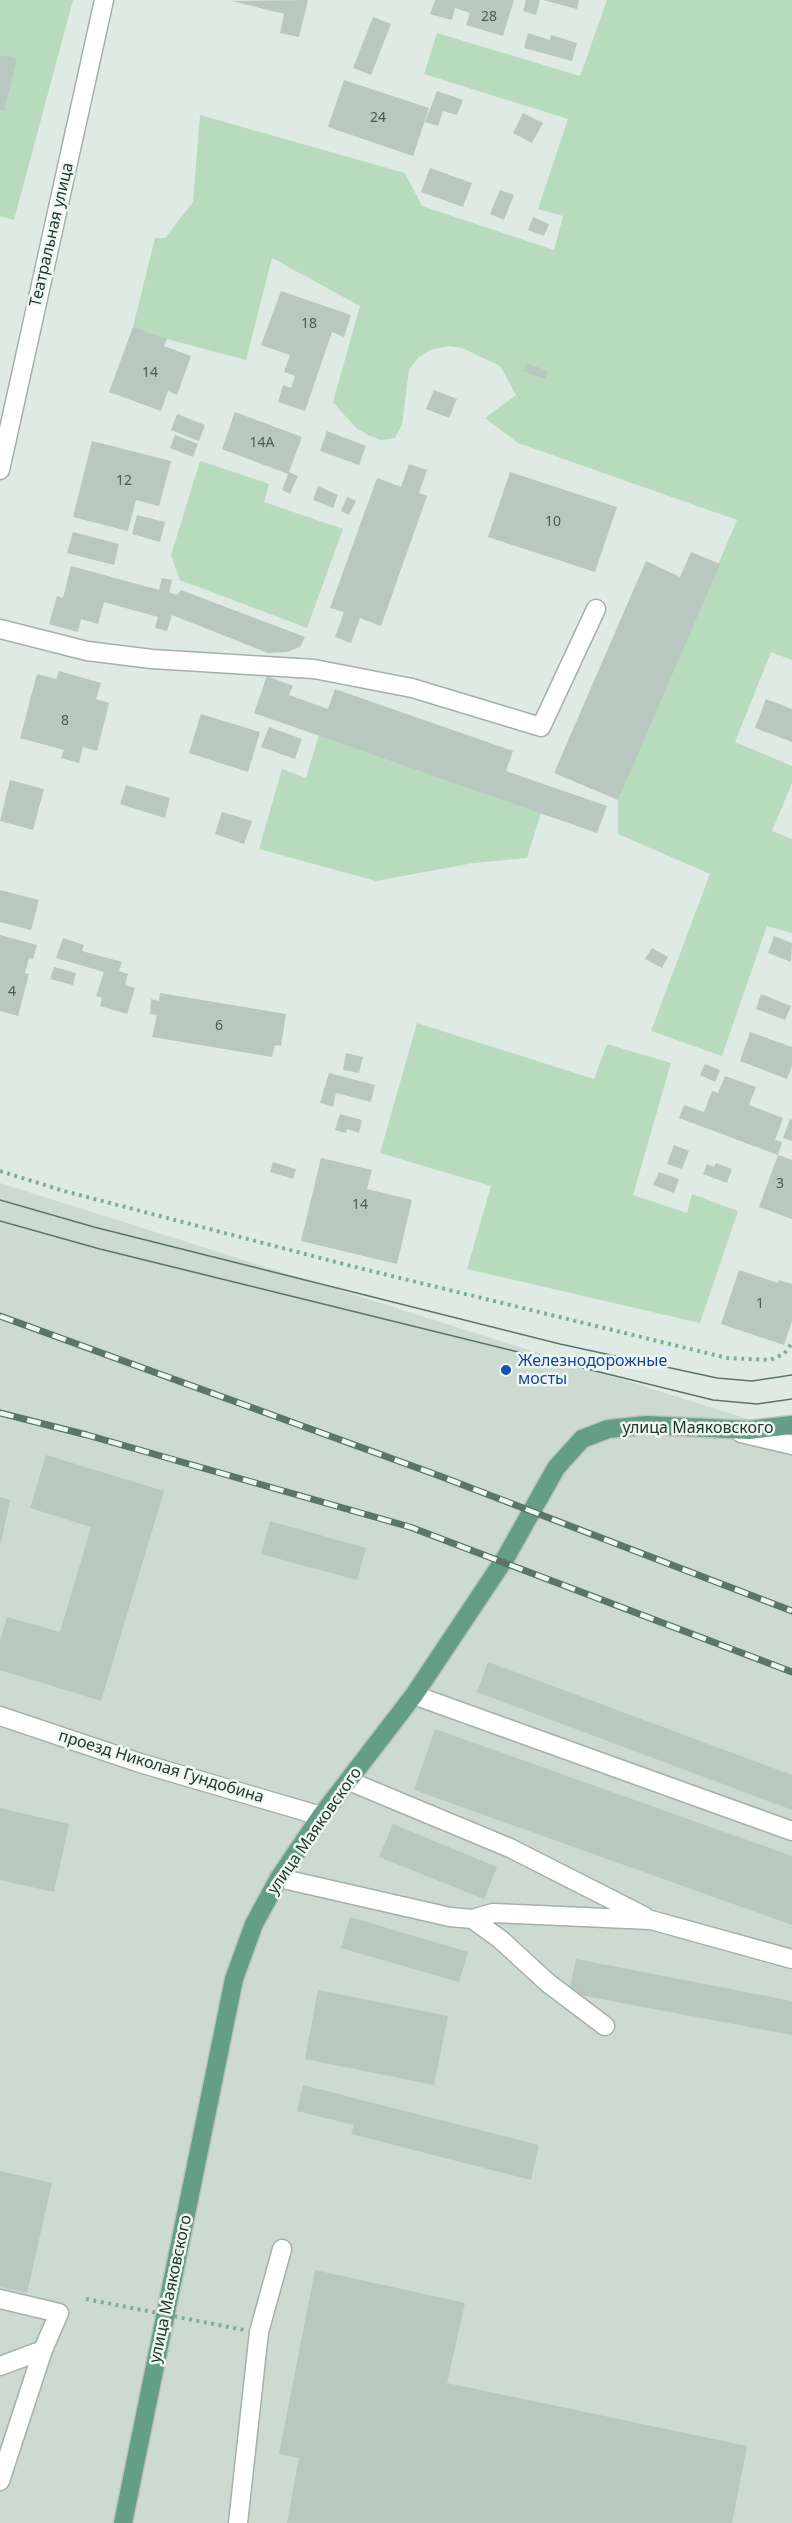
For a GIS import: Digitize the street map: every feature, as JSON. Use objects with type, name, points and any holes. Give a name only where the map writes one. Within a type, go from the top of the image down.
[{"type":"main road","name":"улица Маяковского","points":[[123,2523],[234,1979],[254,1924],[279,1878],[321,1816],[414,1695],[506,1557],[556,1468],[582,1439],[608,1429],[647,1425],[749,1430],[792,1425]]},
{"type":"street","name":"Театральная улица","points":[[0,470],[104,0]]},
{"type":"street","points":[[0,628],[87,651],[152,660],[314,669],[412,688],[541,727],[596,609]]},
{"type":"street","points":[[697,1426],[762,1437],[792,1445]]},
{"type":"street","points":[[414,1695],[792,1831]]},
{"type":"street","name":"проезд Николая Гундобина","points":[[0,1716],[140,1763],[321,1816]]},
{"type":"street","points":[[349,1781],[510,1848],[651,1920],[792,1959]]},
{"type":"street","points":[[279,1878],[450,1917],[472,1918],[493,1913],[651,1920]]},
{"type":"street","points":[[472,1918],[500,1939],[548,1983],[605,2026]]},
{"type":"street","points":[[238,2523],[259,2332],[282,2249]]},
{"type":"street","points":[[0,2299],[58,2313],[43,2349],[0,2481]]},
{"type":"street","points":[[0,2366],[43,2349]]},
{"type":"path","points":[[0,1171],[64,1191],[351,1266],[727,1358],[770,1360],[784,1353],[792,1343]]},
{"type":"path","points":[[86,2299],[244,2330]]},
{"type":"shaded area","points":[[0,1183],[792,1433],[792,2523],[0,2523]]},
{"type":"green space","points":[[0,0],[73,0],[14,220],[0,216]]},
{"type":"green space","points":[[607,0],[792,0],[792,660],[771,652],[735,742],[792,766],[792,783],[772,831],[792,839],[792,933],[767,926],[722,1056],[651,1031],[710,874],[618,834],[618,800],[737,520],[518,443],[485,418],[516,395],[500,366],[462,348],[448,346],[430,350],[418,358],[409,370],[402,425],[395,438],[381,440],[368,435],[356,428],[333,402],[360,306],[272,258],[246,360],[167,339],[133,327],[155,238],[165,238],[193,202],[200,115],[405,173],[422,206],[554,250],[563,216],[538,209],[568,119],[424,74],[437,33],[580,76]]},
{"type":"green space","points":[[200,461],[269,484],[264,502],[343,529],[307,628],[180,580],[171,555]]},
{"type":"green space","points":[[319,735],[541,813],[527,858],[473,863],[376,881],[259,849],[282,769],[306,778]]},
{"type":"green space","points":[[417,1023],[594,1079],[607,1044],[671,1063],[633,1195],[687,1213],[692,1194],[738,1211],[700,1323],[467,1269],[491,1186],[380,1153]]},
{"type":"building","points":[[308,0],[299,37],[280,33],[284,14],[232,1]]},
{"type":"building","points":[[435,0],[514,0],[503,36],[466,25],[470,13],[455,8],[452,20],[430,14]]},
{"type":"building","points":[[526,0],[540,0],[536,15],[523,11]]},
{"type":"building","points":[[543,0],[579,0],[577,9]]},
{"type":"building","points":[[373,17],[391,24],[371,75],[353,68]]},
{"type":"building","points":[[528,33],[550,40],[551,35],[577,43],[572,61],[524,48]]},
{"type":"building","points":[[0,55],[17,59],[4,111],[0,110]]},
{"type":"building","points":[[344,80],[429,108],[413,156],[328,127]]},
{"type":"building","points":[[437,91],[463,100],[457,115],[443,111],[438,126],[425,122]]},
{"type":"building","points":[[523,113],[543,123],[532,143],[513,133]]},
{"type":"building","points":[[430,168],[472,183],[463,207],[421,192]]},
{"type":"building","points":[[500,190],[514,195],[504,220],[490,214]]},
{"type":"building","points":[[533,217],[549,224],[544,236],[528,230]]},
{"type":"building","points":[[281,291],[351,315],[344,337],[332,332],[305,411],[278,402],[283,385],[291,388],[295,376],[284,372],[290,355],[261,345]]},
{"type":"building","points":[[133,327],[167,339],[164,346],[191,356],[177,395],[168,391],[161,411],[109,392]]},
{"type":"building","points":[[526,363],[548,371],[545,379],[523,371]]},
{"type":"building","points":[[434,390],[457,399],[449,418],[426,409]]},
{"type":"building","points":[[235,412],[302,437],[289,472],[298,476],[290,494],[282,490],[288,474],[222,449]]},
{"type":"building","points":[[177,414],[205,425],[199,441],[171,430]]},
{"type":"building","points":[[327,431],[366,446],[359,465],[320,451]]},
{"type":"building","points":[[175,435],[198,444],[193,457],[170,448]]},
{"type":"building","points":[[92,441],[171,461],[159,506],[136,500],[128,531],[73,517]]},
{"type":"building","points":[[409,464],[427,470],[419,493],[427,496],[381,626],[360,618],[351,643],[335,637],[344,612],[330,608],[377,478],[401,487]]},
{"type":"building","points":[[510,472],[617,507],[595,572],[488,537]]},
{"type":"building","points":[[318,486],[338,495],[333,508],[313,500]]},
{"type":"building","points":[[347,497],[356,501],[349,515],[341,511]]},
{"type":"building","points":[[137,515],[165,522],[160,542],[132,534]]},
{"type":"building","points":[[73,532],[119,544],[114,565],[67,553]]},
{"type":"building","points":[[691,552],[720,564],[618,800],[554,773],[646,561],[680,577]]},
{"type":"building","points":[[71,566],[159,590],[162,578],[172,580],[169,592],[177,595],[181,590],[305,637],[300,647],[287,652],[268,653],[172,615],[167,631],[155,628],[158,617],[104,602],[98,624],[81,619],[78,632],[49,624],[57,596],[63,598]]},
{"type":"building","points":[[59,671],[101,683],[96,699],[109,703],[97,751],[83,747],[79,763],[61,758],[64,750],[20,738],[37,674],[56,679]]},
{"type":"building","points":[[267,676],[293,686],[289,695],[328,709],[335,689],[513,751],[506,771],[607,806],[597,833],[254,713]]},
{"type":"building","points":[[766,699],[792,709],[792,742],[755,728]]},
{"type":"building","points":[[201,714],[260,732],[248,772],[189,753]]},
{"type":"building","points":[[269,727],[302,739],[295,759],[261,747]]},
{"type":"building","points":[[10,780],[44,789],[33,830],[0,821]]},
{"type":"building","points":[[126,785],[170,798],[165,818],[120,804]]},
{"type":"building","points":[[222,812],[252,821],[244,844],[215,834]]},
{"type":"building","points":[[0,890],[39,900],[31,930],[0,922]]},
{"type":"building","points":[[0,935],[37,945],[33,959],[29,958],[25,973],[29,974],[18,1016],[0,1011]]},
{"type":"building","points":[[774,936],[792,943],[791,962],[768,953]]},
{"type":"building","points":[[63,938],[84,945],[82,951],[122,962],[119,971],[128,974],[125,985],[135,988],[127,1014],[100,1006],[102,998],[96,996],[104,972],[56,958]]},
{"type":"building","points":[[652,948],[668,957],[662,968],[645,959]]},
{"type":"building","points":[[54,967],[76,973],[73,985],[50,979]]},
{"type":"building","points":[[160,993],[286,1014],[281,1046],[275,1045],[272,1057],[152,1037],[157,1015],[150,1014],[151,999],[159,1001]]},
{"type":"building","points":[[761,994],[791,1006],[785,1020],[756,1009]]},
{"type":"building","points":[[750,1032],[792,1047],[792,1066],[787,1079],[740,1061]]},
{"type":"building","points":[[346,1053],[363,1057],[359,1073],[343,1070]]},
{"type":"building","points":[[705,1064],[720,1070],[715,1082],[700,1075]]},
{"type":"building","points":[[329,1073],[375,1085],[371,1102],[336,1093],[333,1107],[320,1103]]},
{"type":"building","points":[[725,1076],[756,1087],[749,1105],[783,1118],[775,1140],[782,1142],[778,1155],[679,1118],[684,1105],[704,1112],[712,1091],[718,1093]]},
{"type":"building","points":[[340,1114],[362,1120],[359,1133],[347,1129],[346,1133],[335,1130]]},
{"type":"building","points":[[790,1119],[792,1120],[792,1141],[783,1138]]},
{"type":"building","points":[[674,1145],[689,1151],[682,1169],[667,1164]]},
{"type":"building","points":[[778,1155],[792,1160],[792,1219],[759,1207]]},
{"type":"building","points":[[321,1158],[372,1170],[367,1189],[412,1200],[397,1264],[301,1241]]},
{"type":"building","points":[[273,1162],[296,1169],[293,1179],[270,1172]]},
{"type":"building","points":[[716,1163],[732,1169],[727,1183],[703,1174],[707,1164],[714,1167]]},
{"type":"building","points":[[659,1172],[679,1179],[674,1193],[653,1185]]},
{"type":"building","points":[[739,1270],[778,1283],[779,1280],[792,1284],[792,1321],[784,1345],[721,1324]]},
{"type":"building","points":[[46,1455],[164,1491],[101,1701],[0,1670],[0,1641],[7,1617],[60,1632],[91,1527],[30,1508]]},
{"type":"building","points":[[0,1497],[10,1500],[1,1543],[0,1543]]},
{"type":"building","points":[[270,1521],[366,1548],[357,1580],[261,1554]]},
{"type":"building","points":[[488,1662],[792,1775],[792,1810],[477,1692]]},
{"type":"building","points":[[435,1729],[792,1856],[792,1925],[414,1790]]},
{"type":"building","points":[[0,1808],[69,1824],[54,1892],[0,1880]]},
{"type":"building","points":[[393,1824],[497,1867],[484,1899],[379,1857]]},
{"type":"building","points":[[350,1917],[468,1952],[459,1982],[341,1948]]},
{"type":"building","points":[[576,1959],[792,2001],[792,2035],[569,1993]]},
{"type":"building","points":[[318,1990],[448,2016],[434,2085],[305,2059]]},
{"type":"building","points":[[303,2085],[539,2145],[531,2180],[351,2134],[354,2125],[297,2111]]},
{"type":"building","points":[[0,2171],[52,2183],[27,2293],[0,2287]]},
{"type":"building","points":[[315,2270],[465,2303],[447,2383],[747,2446],[732,2523],[287,2523],[299,2458],[279,2454]]},
{"type":"tram line","points":[[0,1200],[94,1227],[560,1344],[717,1378],[752,1381],[792,1375]]},
{"type":"tram line","points":[[0,1221],[100,1249],[713,1400],[757,1404],[792,1399]]},
{"type":"railway","points":[[0,1316],[437,1475],[792,1611]]},
{"type":"railway","points":[[0,1413],[87,1435],[410,1527],[792,1672]]},
{"type":"place","name":"Железнодорожные мосты","points":[[506,1370]]}]
